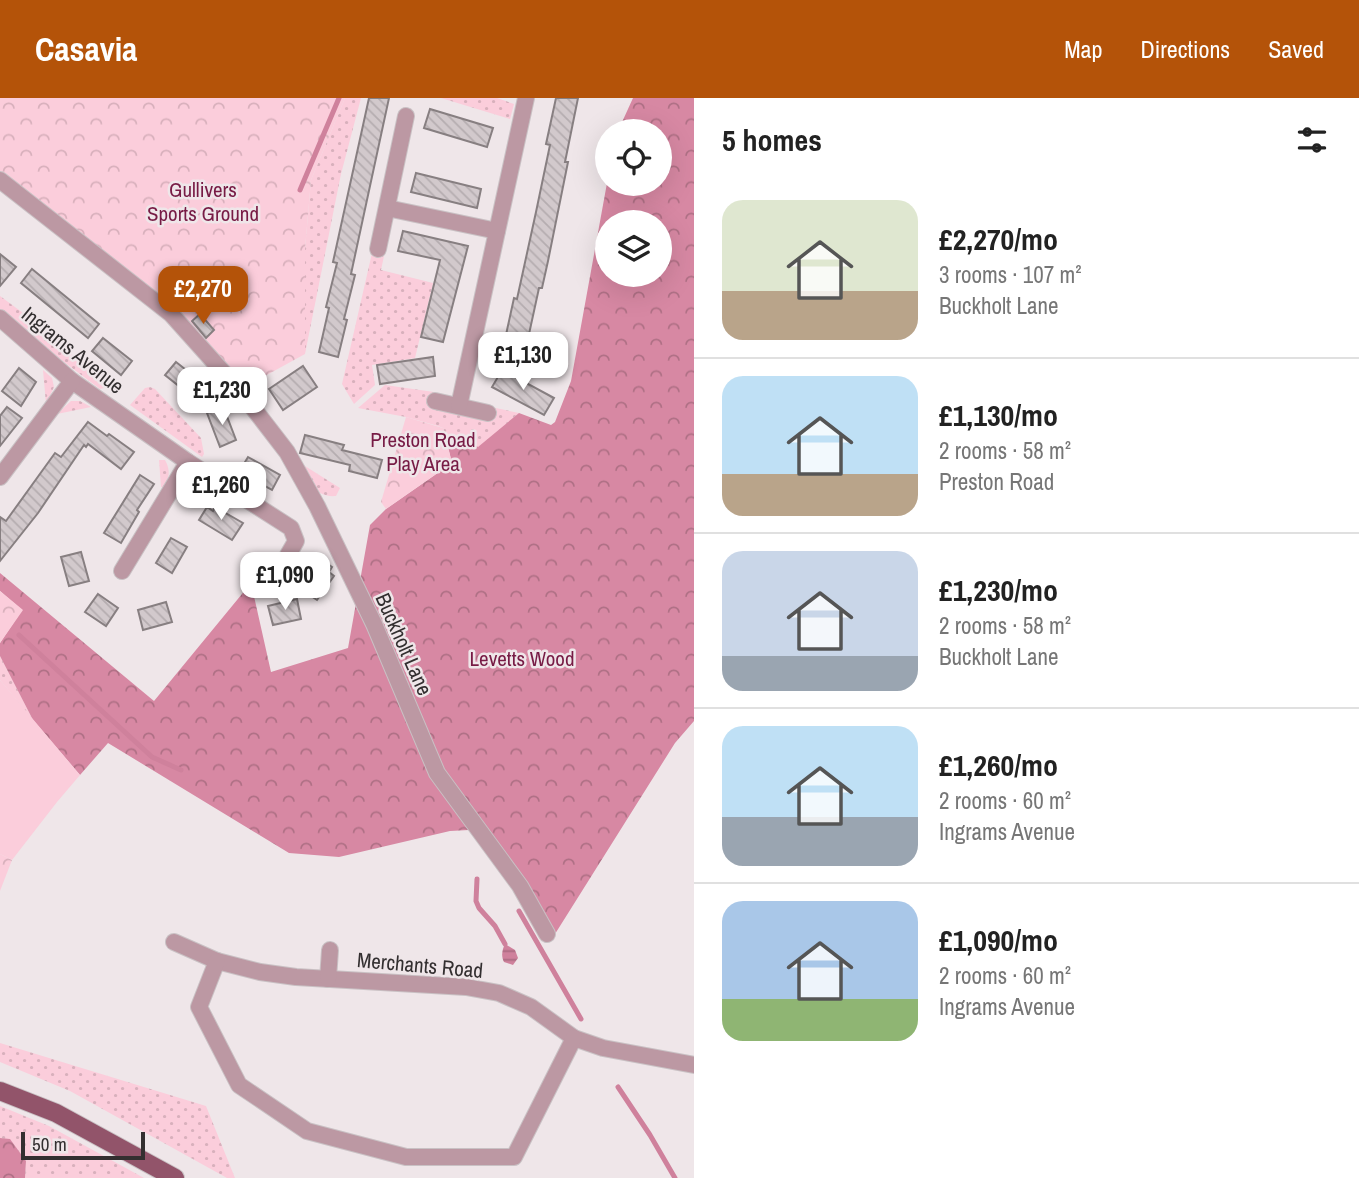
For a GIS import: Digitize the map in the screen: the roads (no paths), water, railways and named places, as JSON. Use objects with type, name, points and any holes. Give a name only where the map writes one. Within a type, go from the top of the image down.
[{"type":"main road","points":[[0,1091],[57,1113],[175,1178]]},
{"type":"street","points":[[459,406],[526,98]]},
{"type":"street","points":[[378,249],[387,208],[396,136],[406,116]]},
{"type":"street","name":"Buckholt Lane","points":[[0,180],[171,314],[240,391],[287,452],[317,506],[374,624],[437,773],[520,886],[547,934]]},
{"type":"street","points":[[387,208],[497,231]]},
{"type":"street","name":"Ingrams Avenue","points":[[0,318],[72,381],[188,462],[291,528],[296,541],[288,555]]},
{"type":"street","points":[[0,477],[72,381]]},
{"type":"street","points":[[435,401],[488,413]]},
{"type":"street","points":[[121,571],[188,462]]},
{"type":"street","name":"Merchants Road","points":[[174,943],[217,961],[260,972],[296,977],[466,987],[499,993],[531,1007],[574,1038],[603,1048],[694,1065]]},
{"type":"street","points":[[328,979],[330,950]]},
{"type":"street","points":[[217,961],[199,1007],[239,1085],[307,1131],[405,1157],[514,1157],[574,1038]]},
{"type":"waterway","points":[[300,190],[339,98]]},
{"type":"waterway","points":[[19,635],[152,757],[181,770]]},
{"type":"waterway","points":[[477,879],[476,901],[479,908],[495,926],[505,944]]},
{"type":"waterway","points":[[519,911],[581,1019]]},
{"type":"waterway","points":[[618,1087],[675,1178]]},
{"type":"park label","name":"Gullivers Sports Ground","points":[[203,201]]},
{"type":"park label","name":"Preston Road Play Area","points":[[423,451]]},
{"type":"park label","name":"Levetts Wood","points":[[522,658]]}]
